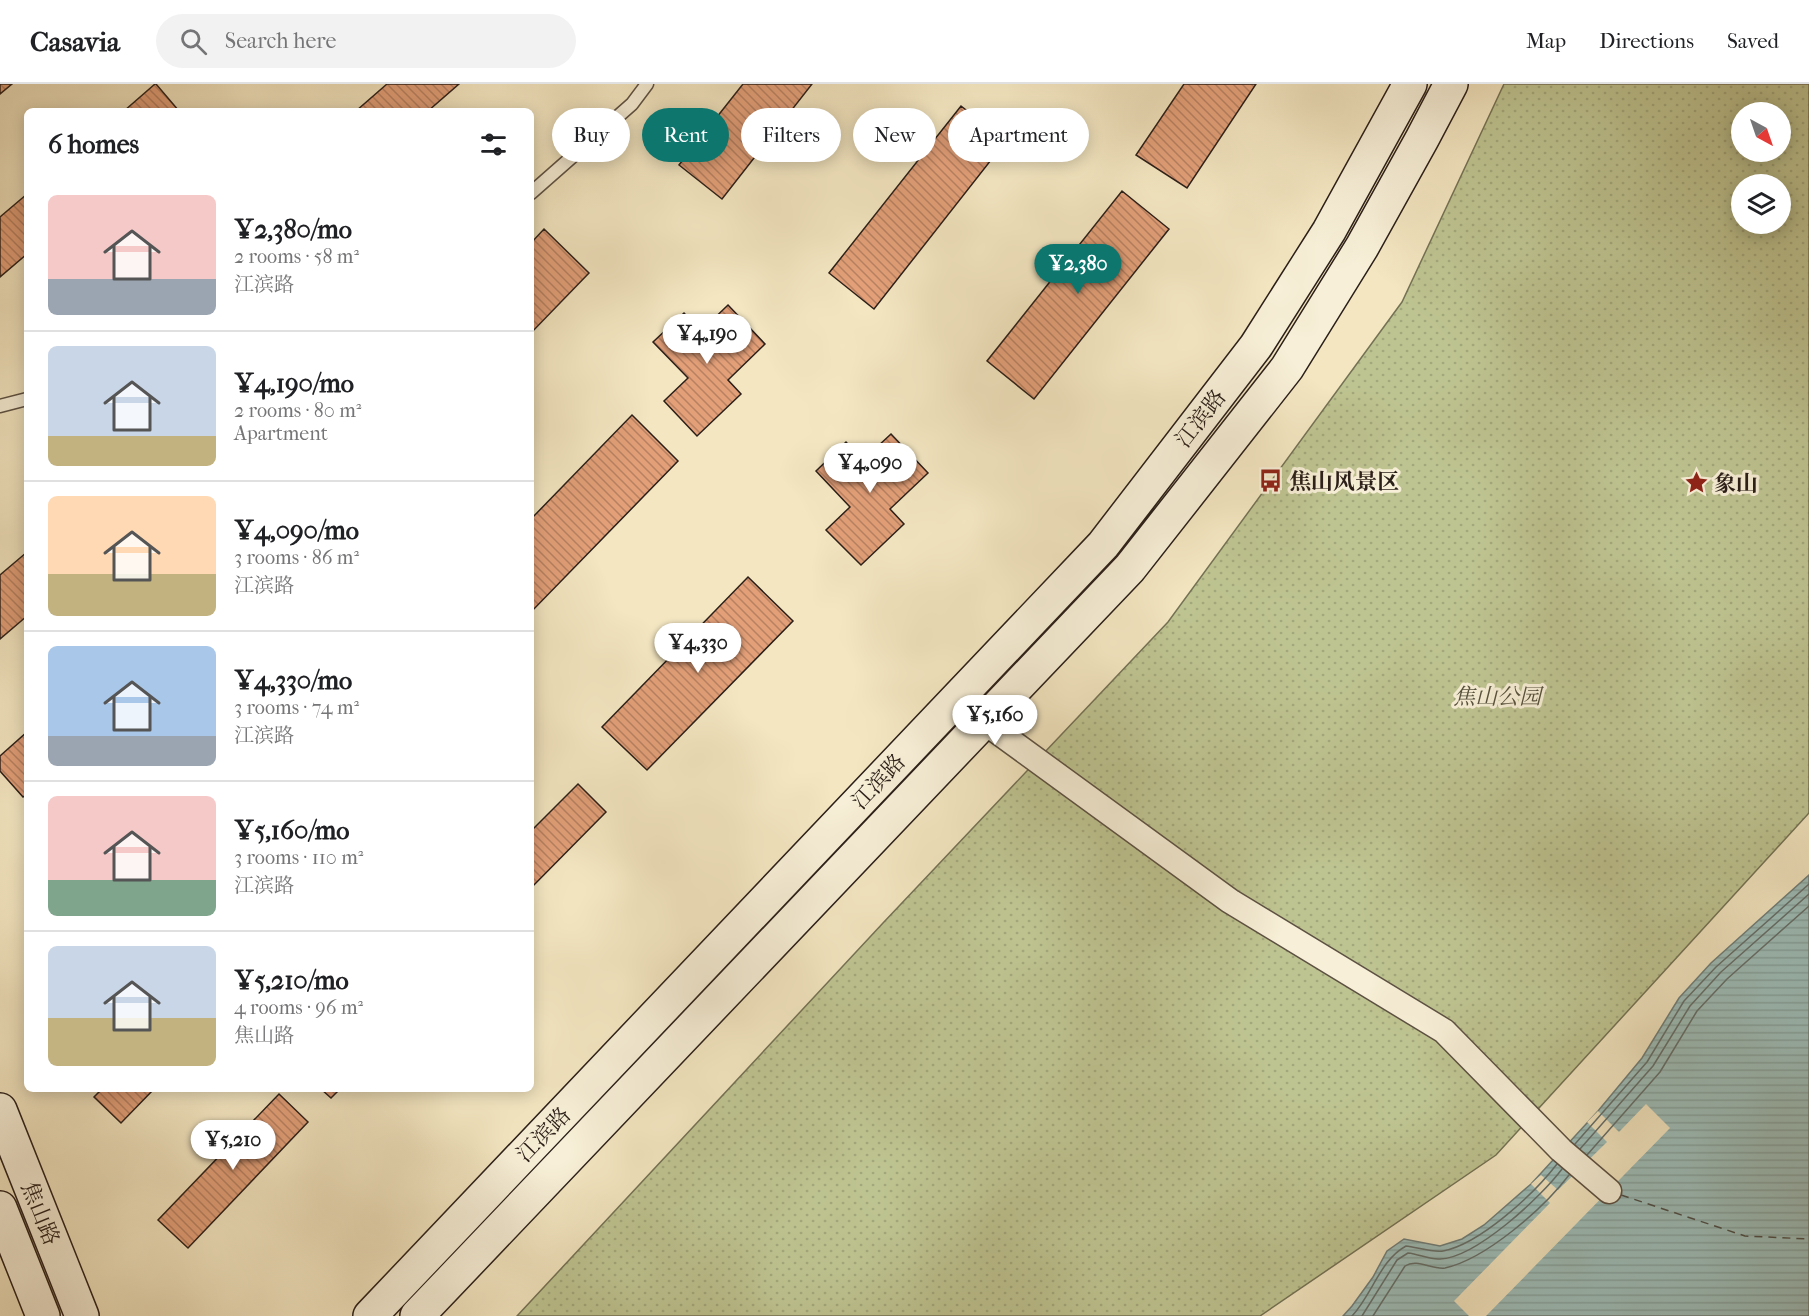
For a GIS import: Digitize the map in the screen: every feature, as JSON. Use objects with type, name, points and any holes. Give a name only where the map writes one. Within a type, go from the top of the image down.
[{"type":"main road","name":"江滨路","points":[[370,1316],[1102,545],[1256,346],[1329,231],[1410,84]]},
{"type":"main road","name":"江滨路","points":[[417,1316],[1130,568],[1287,368],[1362,247],[1451,84]]},
{"type":"main road","name":"焦山路","points":[[0,1110],[82,1316]]},
{"type":"main road","name":"焦山路","points":[[0,1208],[43,1316]]},
{"type":"street","points":[[983,721],[1230,901],[1444,1031],[1561,1150],[1608,1191]]},
{"type":"lane","points":[[534,190],[632,104],[647,84]]},
{"type":"lane","points":[[0,406],[24,400]]},
{"type":"green space","name":"焦山公园","points":[[1504,84],[1809,84],[1809,813],[1496,1155],[1260,1316],[517,1316],[883,923],[1168,622],[1402,302]]},
{"type":"water","points":[[1809,875],[1809,1316],[1343,1316],[1373,1277],[1387,1251],[1404,1239],[1440,1246],[1462,1239],[1484,1225],[1531,1184],[1598,1111],[1642,1058],[1679,998],[1711,963]]},
{"type":"pier","points":[[1646,1104],[1670,1128],[1486,1316],[1469,1316],[1454,1301],[1550,1203],[1531,1184],[1541,1175],[1558,1190],[1607,1142],[1587,1122],[1598,1111],[1619,1132]]},
{"type":"building","points":[[0,84],[12,84],[0,94]]},
{"type":"building","points":[[155,84],[176,108],[127,108]]},
{"type":"building","points":[[387,84],[459,84],[431,108],[359,108]]},
{"type":"building","points":[[743,84],[812,84],[793,108],[741,108],[741,162],[751,162],[722,199],[679,165],[681,162],[729,162],[729,108],[724,108]]},
{"type":"building","points":[[1184,84],[1256,84],[1187,188],[1136,155]]},
{"type":"building","points":[[948,122],[948,162],[990,162],[874,309],[829,273],[917,162],[936,162],[936,138]]},
{"type":"building","points":[[1122,191],[1169,229],[1034,399],[987,361]]},
{"type":"building","points":[[24,197],[24,257],[0,277],[0,217]]},
{"type":"building","points":[[544,229],[589,273],[534,330],[534,240]]},
{"type":"building","points":[[728,305],[765,344],[728,380],[741,394],[697,436],[664,401],[688,378],[653,342],[684,313],[701,331]]},
{"type":"building","points":[[632,415],[678,461],[534,609],[534,516]]},
{"type":"building","points":[[891,434],[928,473],[890,509],[904,524],[861,565],[826,530],[850,507],[816,471],[846,442],[863,460]]},
{"type":"building","points":[[24,555],[24,619],[0,639],[0,575]]},
{"type":"building","points":[[748,577],[793,621],[647,770],[602,727]]},
{"type":"building","points":[[24,735],[23,797],[0,771],[0,756]]},
{"type":"building","points":[[578,784],[606,812],[534,885],[534,828]]},
{"type":"building","points":[[99,1092],[151,1092],[121,1123],[94,1097]]},
{"type":"building","points":[[324,1092],[337,1092],[331,1098]]},
{"type":"building","points":[[279,1094],[308,1122],[188,1248],[158,1220]]},
{"type":"ferry route","points":[[1621,1195],[1745,1236],[1809,1239]]},
{"type":"place","name":"焦山风景区","points":[[1271,481]]},
{"type":"place","name":"象山","points":[[1696,483]]}]
